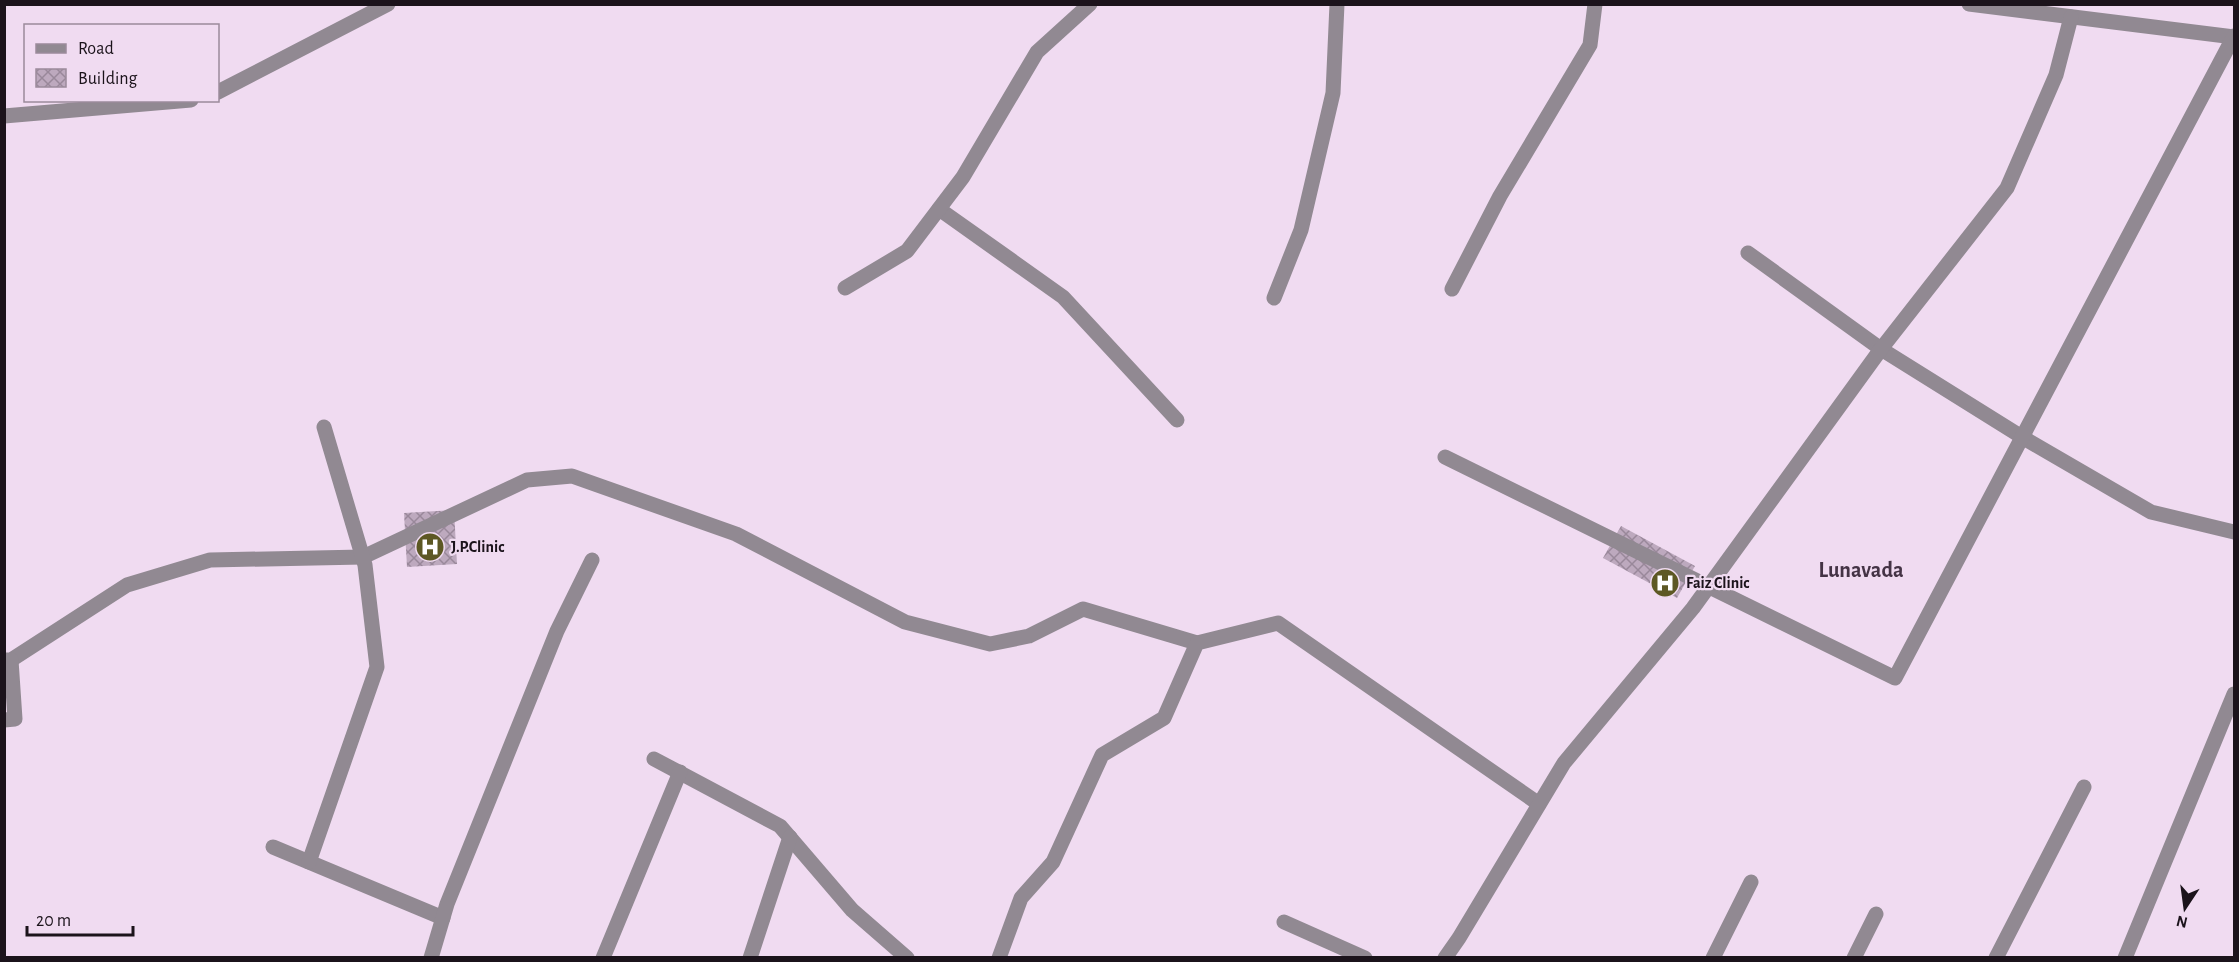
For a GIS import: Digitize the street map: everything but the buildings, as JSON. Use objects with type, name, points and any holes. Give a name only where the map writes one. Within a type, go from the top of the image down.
[{"type":"street","points":[[219,91],[388,4]]},
{"type":"street","points":[[845,288],[908,250],[963,177],[1037,52],[1090,4]]},
{"type":"street","points":[[1274,298],[1301,230],[1333,93],[1336,4]]},
{"type":"street","points":[[1452,289],[1500,196],[1590,45],[1595,4]]},
{"type":"street","points":[[1445,457],[1895,678],[2234,36],[1969,4]]},
{"type":"street","points":[[1445,957],[1459,938],[1564,763],[1693,608],[1881,349],[2007,188],[2056,75],[2071,17]]},
{"type":"street","points":[[4,116],[168,102]]},
{"type":"street","points":[[939,208],[1063,297],[1177,420]]},
{"type":"street","points":[[1748,253],[1881,349],[2022,437],[2151,512],[2235,532]]},
{"type":"street","points":[[309,862],[377,667],[363,557],[324,428]]},
{"type":"street","points":[[4,720],[15,719],[8,660],[127,585],[210,560],[363,557],[527,480],[572,476],[736,534],[905,622],[990,644],[1029,636],[1083,609],[1197,643],[1278,623],[1539,804]]},
{"type":"street","points":[[431,957],[447,904],[557,631],[592,560]]},
{"type":"street","points":[[999,957],[1021,898],[1053,862],[1102,755],[1164,718],[1197,643]]},
{"type":"street","points":[[2125,957],[2235,694]]},
{"type":"street","points":[[654,759],[780,826],[852,910],[907,957]]},
{"type":"street","points":[[603,957],[680,772]]},
{"type":"street","points":[[1996,957],[2084,787]]},
{"type":"street","points":[[750,957],[790,837]]},
{"type":"street","points":[[273,847],[443,918]]},
{"type":"street","points":[[1713,957],[1751,882]]},
{"type":"street","points":[[1854,957],[1876,914]]},
{"type":"street","points":[[1284,922],[1365,957]]},
{"type":"place","name":"J.P.Clinic","points":[[430,547]]},
{"type":"place","name":"Faiz Clinic","points":[[1665,583]]},
{"type":"district","name":"Lunavada","points":[[1861,570]]}]
